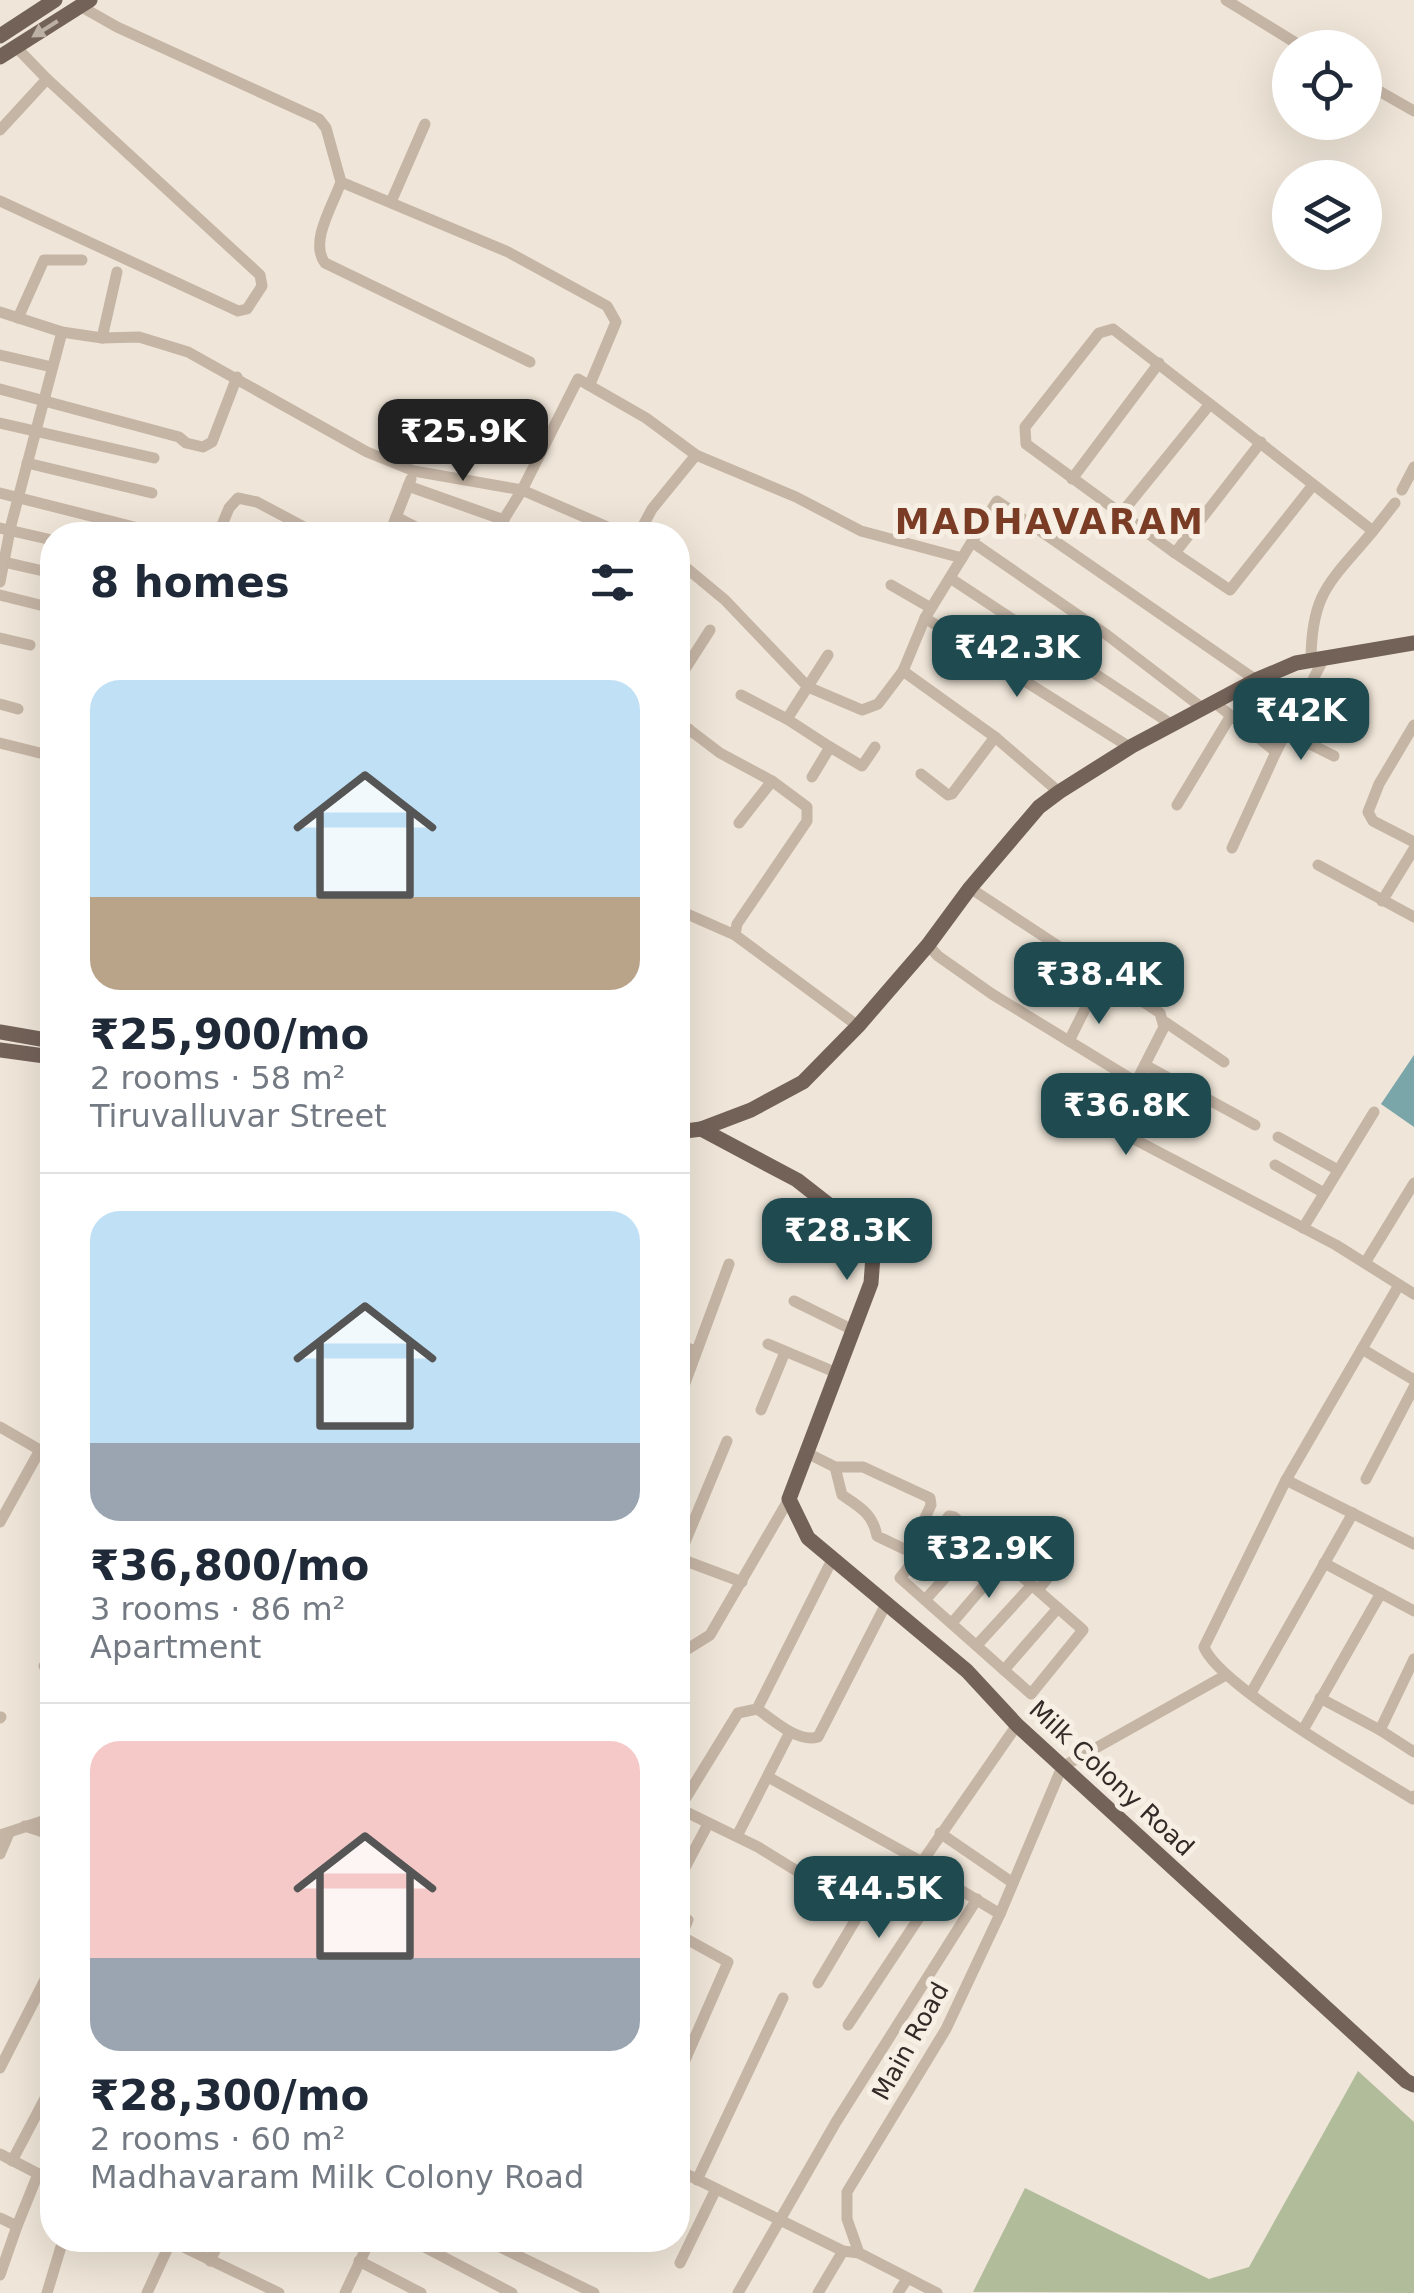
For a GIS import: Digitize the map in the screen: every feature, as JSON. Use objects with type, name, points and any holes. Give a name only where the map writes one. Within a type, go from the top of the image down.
[{"type":"main road","points":[[0,36],[55,0]]},
{"type":"main road","points":[[0,57],[85,3]]},
{"type":"main road","points":[[690,1130],[752,1110],[803,1082],[928,945],[1039,807],[1059,792],[1171,724],[1256,680],[1296,664],[1414,643]]},
{"type":"main road","points":[[0,1032],[40,1039]]},
{"type":"main road","points":[[0,1050],[40,1055]]},
{"type":"main road","points":[[701,1129],[797,1180],[868,1239],[874,1256],[874,1273],[789,1500]]},
{"type":"main road","name":"Milk Colony Road","points":[[789,1500],[808,1538],[967,1671],[1017,1726],[1406,2082],[1414,2085]]},
{"type":"street","points":[[1226,0],[1275,30]]},
{"type":"street","points":[[85,3],[116,27],[319,119],[326,128],[341,182],[318,244],[325,263],[530,362]]},
{"type":"street","points":[[0,202],[238,311],[247,310],[262,286],[260,275],[47,80],[16,46]]},
{"type":"street","points":[[0,130],[47,80]]},
{"type":"street","points":[[1382,93],[1414,111]]},
{"type":"street","points":[[391,202],[425,124]]},
{"type":"street","points":[[341,182],[508,252],[607,306],[616,322],[590,384]]},
{"type":"street","points":[[18,318],[44,260],[82,260]]},
{"type":"street","points":[[102,338],[117,272]]},
{"type":"street","points":[[0,312],[62,332],[102,338],[139,337],[188,352],[367,452],[414,470],[522,490],[596,522]]},
{"type":"street","points":[[1313,484],[1230,590],[1120,515],[1026,444],[1024,436],[1026,427],[1099,333],[1106,328],[1114,329],[1374,531]]},
{"type":"street","points":[[0,582],[5,529],[18,500],[62,332]]},
{"type":"street","points":[[0,355],[52,367]]},
{"type":"street","points":[[1072,479],[1159,363]]},
{"type":"street","points":[[0,389],[179,437],[203,447],[212,442],[237,377]]},
{"type":"street","points":[[408,486],[504,520],[578,379],[646,418],[696,454],[796,497],[861,531],[962,558]]},
{"type":"street","points":[[1120,515],[1210,404]]},
{"type":"street","points":[[0,423],[154,458]]},
{"type":"street","points":[[1175,553],[1261,442]]},
{"type":"street","points":[[645,522],[696,454]]},
{"type":"street","points":[[27,462],[152,494]]},
{"type":"street","points":[[1402,490],[1414,468]]},
{"type":"street","points":[[394,522],[414,470]]},
{"type":"street","points":[[0,494],[112,522]]},
{"type":"street","points":[[223,522],[238,498],[257,502],[288,522]]},
{"type":"street","points":[[690,572],[725,600],[808,687],[856,710],[868,709],[878,704],[903,672],[928,614],[997,501],[1256,680]]},
{"type":"street","points":[[1232,848],[1317,661],[1311,630],[1317,602],[1395,503]]},
{"type":"street","points":[[396,518],[404,522]]},
{"type":"street","points":[[5,529],[40,537]]},
{"type":"street","points":[[972,542],[1276,752]]},
{"type":"street","points":[[2,562],[40,570]]},
{"type":"street","points":[[950,578],[1171,724]]},
{"type":"street","points":[[891,585],[928,614],[1131,748]]},
{"type":"street","points":[[0,595],[40,605]]},
{"type":"street","points":[[690,661],[710,630]]},
{"type":"street","points":[[0,638],[30,645]]},
{"type":"street","points":[[787,719],[828,655]]},
{"type":"street","points":[[903,672],[995,737],[1059,792]]},
{"type":"street","points":[[741,694],[862,766],[875,747]]},
{"type":"street","points":[[0,704],[18,709]]},
{"type":"street","points":[[1177,805],[1230,717]]},
{"type":"street","points":[[1382,901],[1414,846],[1373,820],[1368,812],[1387,769],[1414,725]]},
{"type":"street","points":[[690,729],[720,752],[772,781],[803,803],[808,812],[807,820],[737,924],[735,935]]},
{"type":"street","points":[[1286,732],[1334,756]]},
{"type":"street","points":[[921,774],[948,796],[952,794],[995,737]]},
{"type":"street","points":[[0,743],[40,753]]},
{"type":"street","points":[[812,777],[830,746]]},
{"type":"street","points":[[739,823],[772,781]]},
{"type":"street","points":[[1318,865],[1414,917]]},
{"type":"street","points":[[970,888],[1154,1009],[1165,1022],[1224,1062]]},
{"type":"street","points":[[690,915],[735,935],[858,1026]]},
{"type":"street","points":[[928,945],[992,994],[1136,1082]]},
{"type":"street","points":[[1069,1041],[1092,995]]},
{"type":"street","points":[[1165,1022],[1136,1082],[1122,1121],[1124,1131],[1303,1228],[1414,1294]]},
{"type":"street","points":[[1144,1065],[1255,1125]]},
{"type":"street","points":[[1303,1228],[1374,1112]]},
{"type":"street","points":[[1278,1137],[1338,1170]]},
{"type":"street","points":[[1276,1164],[1324,1192]]},
{"type":"street","points":[[1365,1263],[1414,1182]]},
{"type":"street","points":[[690,1368],[729,1264]]},
{"type":"street","points":[[1400,1285],[1286,1480],[1204,1647],[1208,1658],[1226,1675],[1303,1730],[1414,1798]]},
{"type":"street","points":[[794,1301],[853,1330]]},
{"type":"street","points":[[768,1344],[837,1373]]},
{"type":"street","points":[[690,1349],[696,1351]]},
{"type":"street","points":[[1362,1349],[1414,1383],[1366,1479]]},
{"type":"street","points":[[761,1410],[785,1352]]},
{"type":"street","points":[[0,1427],[40,1450],[0,1522]]},
{"type":"street","points":[[690,1530],[728,1440]]},
{"type":"street","points":[[807,1453],[835,1467],[863,1466],[930,1498],[931,1506],[912,1546],[904,1549],[876,1536],[874,1521],[842,1496],[835,1467]]},
{"type":"street","points":[[1286,1480],[1414,1544]]},
{"type":"street","points":[[690,1648],[710,1635],[789,1500]]},
{"type":"street","points":[[1252,1693],[1354,1514]]},
{"type":"street","points":[[948,1516],[980,1539],[1084,1630],[1031,1694],[900,1578],[948,1516]]},
{"type":"street","points":[[924,1600],[980,1539]]},
{"type":"street","points":[[690,1790],[738,1713],[757,1708],[832,1560]]},
{"type":"street","points":[[690,1562],[742,1582]]},
{"type":"street","points":[[952,1623],[1005,1562]]},
{"type":"street","points":[[1324,1564],[1414,1610]]},
{"type":"street","points":[[967,1671],[980,1648],[1058,1566]]},
{"type":"street","points":[[1303,1730],[1381,1593]]},
{"type":"street","points":[[757,1708],[790,1732],[809,1739],[818,1737],[888,1602]]},
{"type":"street","points":[[1004,1670],[1058,1608]]},
{"type":"street","points":[[948,1655],[965,1636]]},
{"type":"street","points":[[1380,1730],[1414,1659]]},
{"type":"street","points":[[1062,1766],[1226,1675]]},
{"type":"street","points":[[1320,1698],[1414,1752]]},
{"type":"street","points":[[768,1776],[919,1863],[1017,1726]]},
{"type":"street","points":[[737,1836],[790,1732]]},
{"type":"street","name":"Main Road","points":[[859,2253],[847,2219],[847,2192],[946,2029],[1062,1766]]},
{"type":"street","points":[[690,1815],[737,1836],[857,1908],[856,1919],[818,1983]]},
{"type":"street","points":[[0,1854],[4,1834],[40,1822]]},
{"type":"street","points":[[690,1858],[708,1824]]},
{"type":"street","points":[[25,1826],[40,1831]]},
{"type":"street","points":[[940,1832],[1013,1884]]},
{"type":"street","points":[[848,2024],[944,1880],[1000,1914]]},
{"type":"street","points":[[738,2293],[778,2220],[977,1899]]},
{"type":"street","points":[[690,1944],[728,1962],[690,2049]]},
{"type":"street","points":[[0,2068],[40,1990]]},
{"type":"street","points":[[697,2180],[783,1998]]},
{"type":"street","points":[[0,2275],[38,2174],[6,2158],[40,2104]]},
{"type":"street","points":[[690,2176],[937,2293]]},
{"type":"street","points":[[690,2242],[716,2189]]},
{"type":"street","points":[[0,2218],[17,2226]]},
{"type":"street","points":[[818,2293],[843,2251]]},
{"type":"street","points":[[48,2293],[60,2252]]},
{"type":"street","points":[[147,2293],[168,2252]]},
{"type":"street","points":[[194,2252],[251,2287],[279,2293]]},
{"type":"street","points":[[210,2261],[214,2252]]},
{"type":"street","points":[[344,2293],[363,2252]]},
{"type":"street","points":[[434,2252],[512,2293]]},
{"type":"street","points":[[510,2252],[594,2293]]},
{"type":"street","points":[[680,2263],[685,2252]]},
{"type":"street","points":[[359,2260],[421,2293]]},
{"type":"street","points":[[898,2293],[907,2279]]},
{"type":"green space","points":[[1358,2071],[1414,2122],[1414,2293],[973,2292],[1025,2188],[1209,2279],[1249,2267]]},
{"type":"water","points":[[1414,1055],[1414,1127],[1381,1104]]},
{"type":"district","name":"MADHAVARAM","points":[[1050,522]]}]
